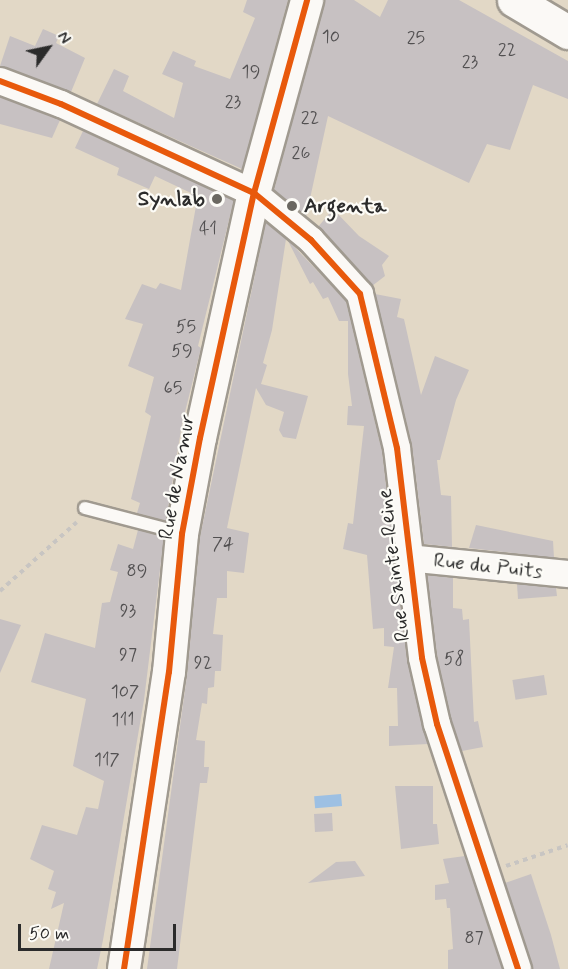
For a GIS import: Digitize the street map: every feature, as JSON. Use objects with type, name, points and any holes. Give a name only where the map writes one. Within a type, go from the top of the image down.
[{"type":"main road","points":[[514,0],[568,33]]},
{"type":"street","name":"Rue de Namur","points":[[124,969],[169,672],[182,534],[254,193],[307,0]]},
{"type":"street","name":"Rue Sainte-Reine","points":[[0,81],[61,104],[254,193],[311,240],[360,294],[397,447],[408,558],[422,658],[437,724],[489,873],[518,969]]},
{"type":"street","name":"Rue du Puits","points":[[408,558],[568,574]]},
{"type":"lane","points":[[88,509],[182,534]]},
{"type":"path","points":[[0,591],[88,509]]},
{"type":"path","points":[[489,873],[568,845]]},
{"type":"water","points":[[341,794],[342,806],[315,808],[314,796]]},
{"type":"building","points":[[247,0],[288,0],[242,169],[97,104],[114,69],[129,76],[123,91],[174,118],[183,83],[162,74],[173,51],[196,61],[194,66],[230,79],[255,18],[243,12]]},
{"type":"building","points":[[325,0],[354,0],[380,17],[388,0],[459,0],[568,61],[568,99],[533,85],[510,150],[487,144],[469,183],[328,116],[306,217],[274,190]]},
{"type":"building","points":[[43,29],[59,36],[56,43],[85,58],[71,92],[0,66],[10,36],[35,46]]},
{"type":"building","points":[[0,97],[60,120],[52,138],[0,124]]},
{"type":"building","points":[[83,131],[234,200],[198,346],[201,348],[182,424],[166,521],[137,513],[140,503],[131,499],[151,416],[145,412],[154,377],[128,366],[143,324],[125,319],[142,284],[156,289],[160,283],[181,290],[196,206],[187,204],[191,193],[155,176],[149,189],[117,175],[119,168],[75,148]]},
{"type":"building","points":[[333,209],[359,236],[389,256],[382,265],[385,276],[372,286],[318,227]]},
{"type":"building","points":[[266,222],[286,239],[272,330],[263,363],[267,365],[261,384],[308,396],[296,439],[283,437],[279,430],[284,412],[266,405],[256,388],[227,528],[249,533],[244,573],[227,571],[227,598],[217,598],[213,634],[223,635],[221,671],[215,671],[214,687],[208,688],[207,704],[202,703],[196,740],[205,741],[204,767],[209,767],[207,783],[200,783],[177,969],[147,969],[187,675],[200,537]]},
{"type":"building","points":[[287,239],[346,301],[382,451],[407,660],[428,744],[389,746],[389,726],[398,726],[397,688],[388,688],[394,647],[384,646],[384,628],[373,629],[367,555],[343,549],[348,523],[353,524],[364,426],[347,425],[348,406],[352,406],[348,374],[348,321],[339,321],[328,297],[323,299],[313,282],[310,284]]},
{"type":"building","points":[[375,294],[401,299],[397,317],[404,319],[421,395],[435,356],[469,370],[456,400],[440,460],[437,460],[441,495],[451,496],[452,547],[424,544],[412,445]]},
{"type":"building","points":[[476,525],[553,541],[554,558],[469,548]]},
{"type":"building","points":[[138,530],[164,537],[144,700],[103,940],[97,969],[49,969],[64,903],[51,909],[56,892],[48,889],[54,871],[30,859],[42,825],[77,835],[86,807],[98,809],[104,781],[73,766],[86,699],[31,682],[45,633],[95,648],[102,603],[110,602],[118,572],[110,570],[118,544],[133,549]]},
{"type":"building","points":[[427,575],[453,578],[453,608],[462,609],[463,620],[469,619],[474,722],[478,721],[483,747],[462,751],[451,720],[437,655]]},
{"type":"building","points":[[517,584],[556,588],[557,596],[518,599]]},
{"type":"building","points":[[0,619],[21,625],[0,673]]},
{"type":"building","points":[[544,675],[547,695],[516,700],[512,680]]},
{"type":"building","points":[[395,786],[433,786],[433,824],[437,824],[439,844],[401,849]]},
{"type":"building","points":[[332,813],[333,831],[315,832],[314,814]]},
{"type":"building","points":[[465,856],[502,969],[448,969],[448,950],[453,949],[450,908],[447,908],[446,899],[435,900],[435,885],[449,883],[443,859]]},
{"type":"building","points":[[355,861],[365,876],[308,883],[336,862]]},
{"type":"building","points":[[531,874],[560,969],[533,969],[505,883]]},
{"type":"cycle path","points":[[124,969],[169,672],[182,534],[200,438],[254,193],[307,0]]},
{"type":"cycle path","points":[[0,81],[61,104],[254,193],[311,240],[360,294],[397,448],[422,658],[437,724],[518,969]]},
{"type":"place","name":"Synlab","points":[[217,199]]},
{"type":"place","name":"Argenta","points":[[292,206]]}]
